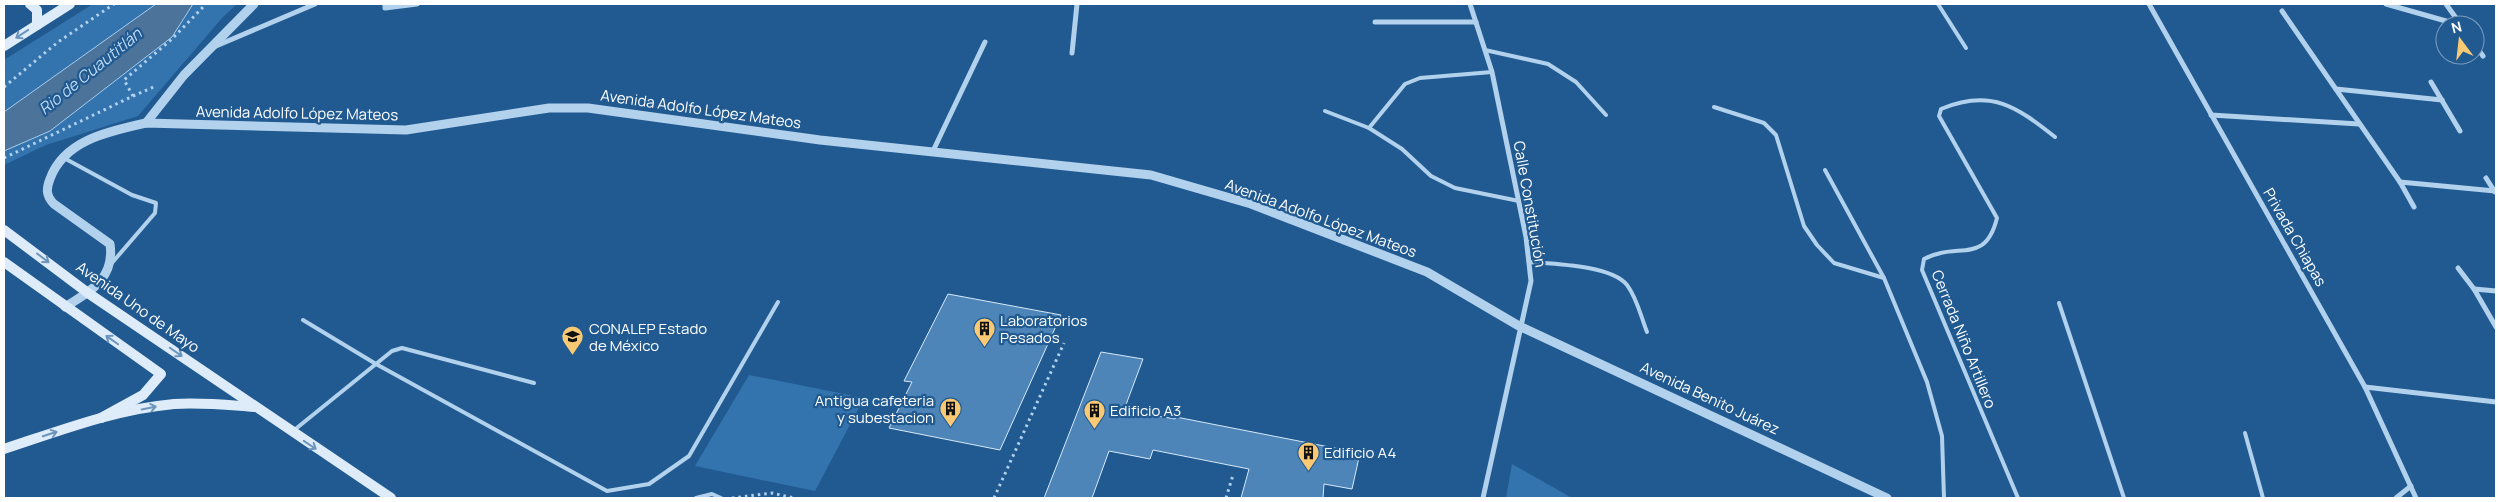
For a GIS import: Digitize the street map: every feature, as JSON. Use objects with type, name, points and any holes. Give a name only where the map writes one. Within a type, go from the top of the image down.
[{"type":"main road","points":[[30,4],[38,10],[37,24]]},
{"type":"main road","points":[[4,46],[70,4]]},
{"type":"main road","name":"Avenida Uno de Mayo","points":[[4,230],[88,292],[391,498]]},
{"type":"main road","points":[[4,262],[161,374],[155,387],[129,404],[101,418]]},
{"type":"main road","points":[[4,449],[101,418],[155,407],[196,402],[256,408]]},
{"type":"street","points":[[146,124],[184,75],[254,4]]},
{"type":"street","points":[[209,49],[315,4]]},
{"type":"street","points":[[385,6],[417,4]]},
{"type":"street","points":[[1072,53],[1076,4]]},
{"type":"street","name":"Calle Constitución","points":[[1470,4],[1492,72],[1519,201],[1531,281],[1519,326],[1483,498]]},
{"type":"street","name":"Privada Chiapas","points":[[2149,4],[2366,387],[2416,498]]},
{"type":"street","points":[[2386,4],[2435,18]]},
{"type":"street","points":[[2446,4],[2454,15]]},
{"type":"street","points":[[2282,11],[2400,182],[2414,207]]},
{"type":"street","points":[[1375,22],[1476,22]]},
{"type":"street","points":[[933,151],[984,42]]},
{"type":"street","points":[[2431,82],[2460,131]]},
{"type":"street","points":[[2336,89],[2442,100]]},
{"type":"street","name":"Avenida Adolfo López Mateos","points":[[111,264],[113,254],[110,244],[51,202],[46,190],[51,173],[62,157],[85,142],[114,130],[146,124],[406,130],[548,108],[588,108],[820,140],[1151,175],[1251,204],[1427,272],[1519,326]]},
{"type":"street","points":[[2211,115],[2359,124]]},
{"type":"street","points":[[2486,178],[2496,192]]},
{"type":"street","points":[[2400,182],[2496,192]]},
{"type":"street","points":[[65,307],[88,292],[107,276],[111,264]]},
{"type":"street","points":[[2458,268],[2474,289],[2496,327]]},
{"type":"street","points":[[2474,289],[2496,291]]},
{"type":"street","name":"Avenida Benito Juárez","points":[[1519,326],[1887,498]]},
{"type":"street","points":[[2366,387],[2496,402]]},
{"type":"street","points":[[2396,498],[2411,486]]},
{"type":"lane","points":[[1938,4],[1966,48]]},
{"type":"lane","points":[[1485,50],[1508,53],[1548,64],[1576,82],[1606,116]]},
{"type":"lane","points":[[1369,128],[1405,84],[1420,78],[1492,72]]},
{"type":"lane","name":"Cerrada Niño Artillero","points":[[2018,498],[1922,270],[1924,259],[1933,252],[1972,251],[1989,242],[1995,232],[1997,218],[1940,116],[1941,108],[1955,102],[1991,101],[2008,104],[2055,137]]},
{"type":"lane","points":[[1714,107],[1764,123],[1776,136],[1804,226],[1817,245],[1834,262],[1884,278]]},
{"type":"lane","points":[[1325,111],[1369,128],[1402,149],[1431,176],[1455,188],[1519,201]]},
{"type":"lane","points":[[62,157],[132,195],[156,203],[155,213],[111,264]]},
{"type":"lane","points":[[1825,170],[1884,278],[1927,382],[1942,436],[1944,498]]},
{"type":"lane","points":[[1529,262],[1607,273],[1622,279],[1631,291],[1647,332]]},
{"type":"lane","points":[[303,320],[376,364],[607,491],[649,484],[689,456],[778,302]]},
{"type":"lane","points":[[2059,303],[2124,498]]},
{"type":"lane","points":[[292,432],[392,351],[402,348],[534,383]]},
{"type":"lane","points":[[2245,433],[2263,498]]},
{"type":"lane","points":[[696,498],[712,494],[721,498]]},
{"type":"path","points":[[4,87],[58,42],[114,4]]},
{"type":"path","points":[[4,158],[133,96],[124,80],[172,40],[206,4]]},
{"type":"path","points":[[994,498],[1064,343]]},
{"type":"path","points":[[1226,498],[1233,476]]},
{"type":"path","points":[[726,498],[772,494],[794,498]]},
{"type":"shaded area","points":[[93,4],[237,4],[222,18],[138,116],[46,145],[4,165],[4,60]]},
{"type":"shaded area","points":[[749,375],[864,398],[815,491],[695,466]]},
{"type":"shaded area","points":[[1512,464],[1572,498],[1506,498]]},
{"type":"water","name":"Rio de Cuautitlán","points":[[156,4],[193,4],[172,37],[50,131],[4,151],[4,112]]},
{"type":"building","name":"Laboratorios Pesados","points":[[948,294],[1061,315],[1000,450],[889,428],[912,382],[904,381]]},
{"type":"building","points":[[1101,352],[1143,359],[1124,410],[1175,419],[1176,417],[1360,453],[1352,489],[1324,484],[1323,498],[1241,498],[1249,469],[1153,450],[1150,459],[1109,451],[1092,498],[1044,498]]},
{"type":"place","name":"Laboratorios Pesados","points":[[984,348]]},
{"type":"place","name":"CONALEP Estado de México","points":[[573,356]]},
{"type":"place","name":"Antigua cafeteria y subestacion","points":[[950,428]]},
{"type":"place","name":"Edificio A3","points":[[1094,429]]},
{"type":"place","name":"Edificio A4","points":[[1308,471]]}]
